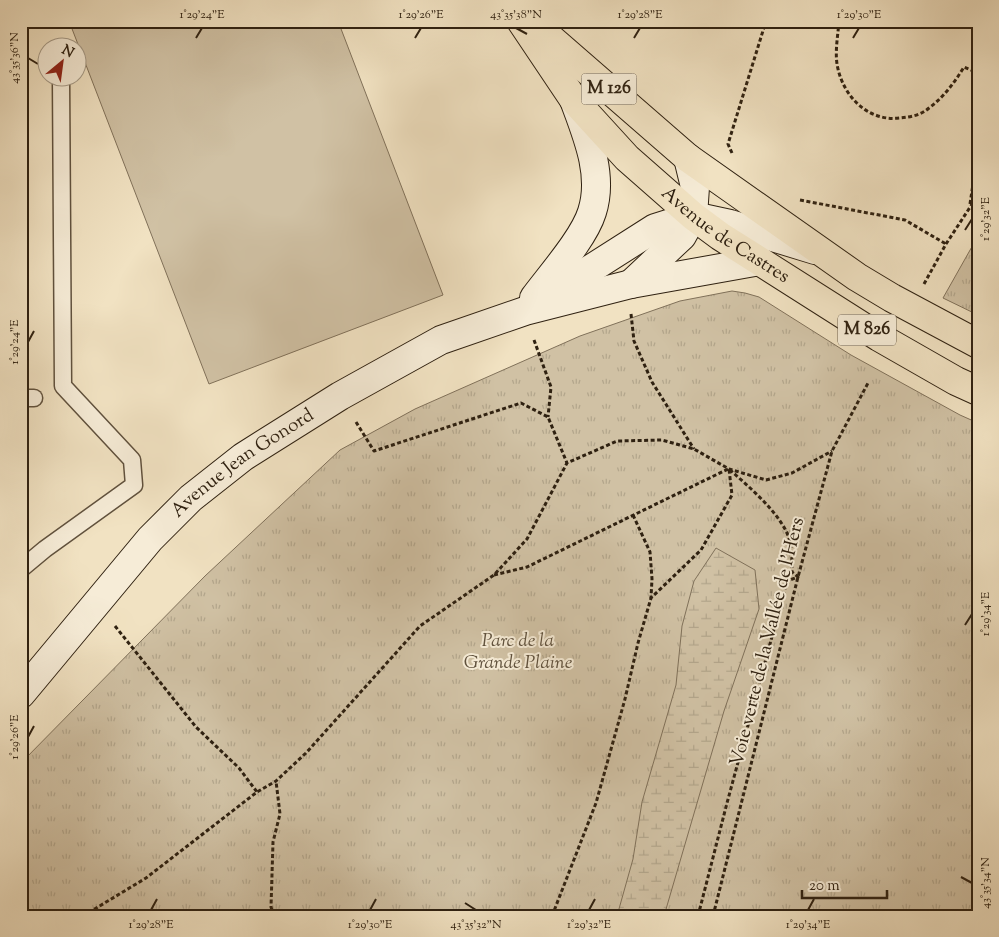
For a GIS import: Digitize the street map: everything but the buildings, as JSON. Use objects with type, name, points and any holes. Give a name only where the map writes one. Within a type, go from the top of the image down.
[{"type":"main road","name":"Avenue de Castres","points":[[522,21],[574,100],[627,158],[692,216],[720,236],[879,337],[956,381],[978,391]]},
{"type":"main road","name":"M 126","points":[[531,21],[688,158],[818,251]]},
{"type":"main road","name":"M 826","points":[[818,251],[892,298],[978,344]]},
{"type":"street","points":[[524,310],[581,233],[592,212],[595,194],[595,172],[590,145],[574,100]]},
{"type":"street","name":"Avenue Jean Gonord","points":[[631,284],[682,236],[692,216],[694,187],[688,158]]},
{"type":"street","points":[[692,216],[730,224],[818,251]]},
{"type":"street","name":"Avenue Jean Gonord","points":[[524,310],[656,228],[692,216]]},
{"type":"street","name":"Avenue Jean Gonord","points":[[21,694],[150,539],[191,498],[243,457],[340,396],[441,340],[524,310],[631,284],[760,261]]},
{"type":"lane","points":[[21,569],[45,549],[134,485],[132,460],[62,386],[61,88]]},
{"type":"path","points":[[738,158],[732,153],[728,144],[766,21]]},
{"type":"path","points":[[839,21],[836,52],[840,76],[846,90],[855,102],[877,116],[890,120],[916,115],[928,109],[949,91],[964,67],[978,72]]},
{"type":"path","points":[[970,207],[978,151]]},
{"type":"path","points":[[923,287],[946,244],[978,194]]},
{"type":"path","points":[[799,200],[906,220],[946,244]]},
{"type":"path","points":[[630,312],[634,341],[652,382],[694,450]]},
{"type":"path","points":[[534,340],[551,387],[548,417],[567,463]]},
{"type":"path","name":"Voie verte de la Vallée de l'Hers","points":[[713,916],[798,577],[832,451],[868,383]]},
{"type":"path","points":[[356,422],[374,451],[521,403],[548,417]]},
{"type":"path","points":[[83,916],[146,878],[258,792],[276,781],[306,753],[420,626],[494,576],[527,539],[567,463],[616,441],[662,440],[694,450],[729,469],[766,480],[792,473],[832,451]]},
{"type":"path","points":[[494,576],[528,567],[729,469]]},
{"type":"path","points":[[729,469],[764,501],[786,530],[792,552],[792,572],[798,577]]},
{"type":"path","points":[[651,598],[701,550],[706,542],[732,495],[729,469]]},
{"type":"path","points":[[552,916],[596,802],[651,598],[650,552],[633,515]]},
{"type":"path","points":[[698,916],[787,581],[798,577]]},
{"type":"path","points":[[113,624],[196,727],[239,768],[258,792]]},
{"type":"path","points":[[274,916],[271,907],[273,842],[280,814],[276,781]]},
{"type":"path","points":[[21,906],[28,916]]},
{"type":"green space","points":[[69,21],[338,21],[443,295],[209,384],[88,70],[88,38],[76,38]]},
{"type":"green space","points":[[978,236],[978,315],[943,298]]},
{"type":"green space","name":"Parc de la Grande Plaine","points":[[732,291],[759,297],[851,355],[978,423],[978,916],[21,916],[21,763],[205,576],[340,450],[415,409],[580,336],[680,301]]},
{"type":"green space","points":[[716,548],[755,570],[759,609],[724,711],[664,916],[617,916],[633,859],[642,802],[676,685],[682,626],[694,581]]}]
